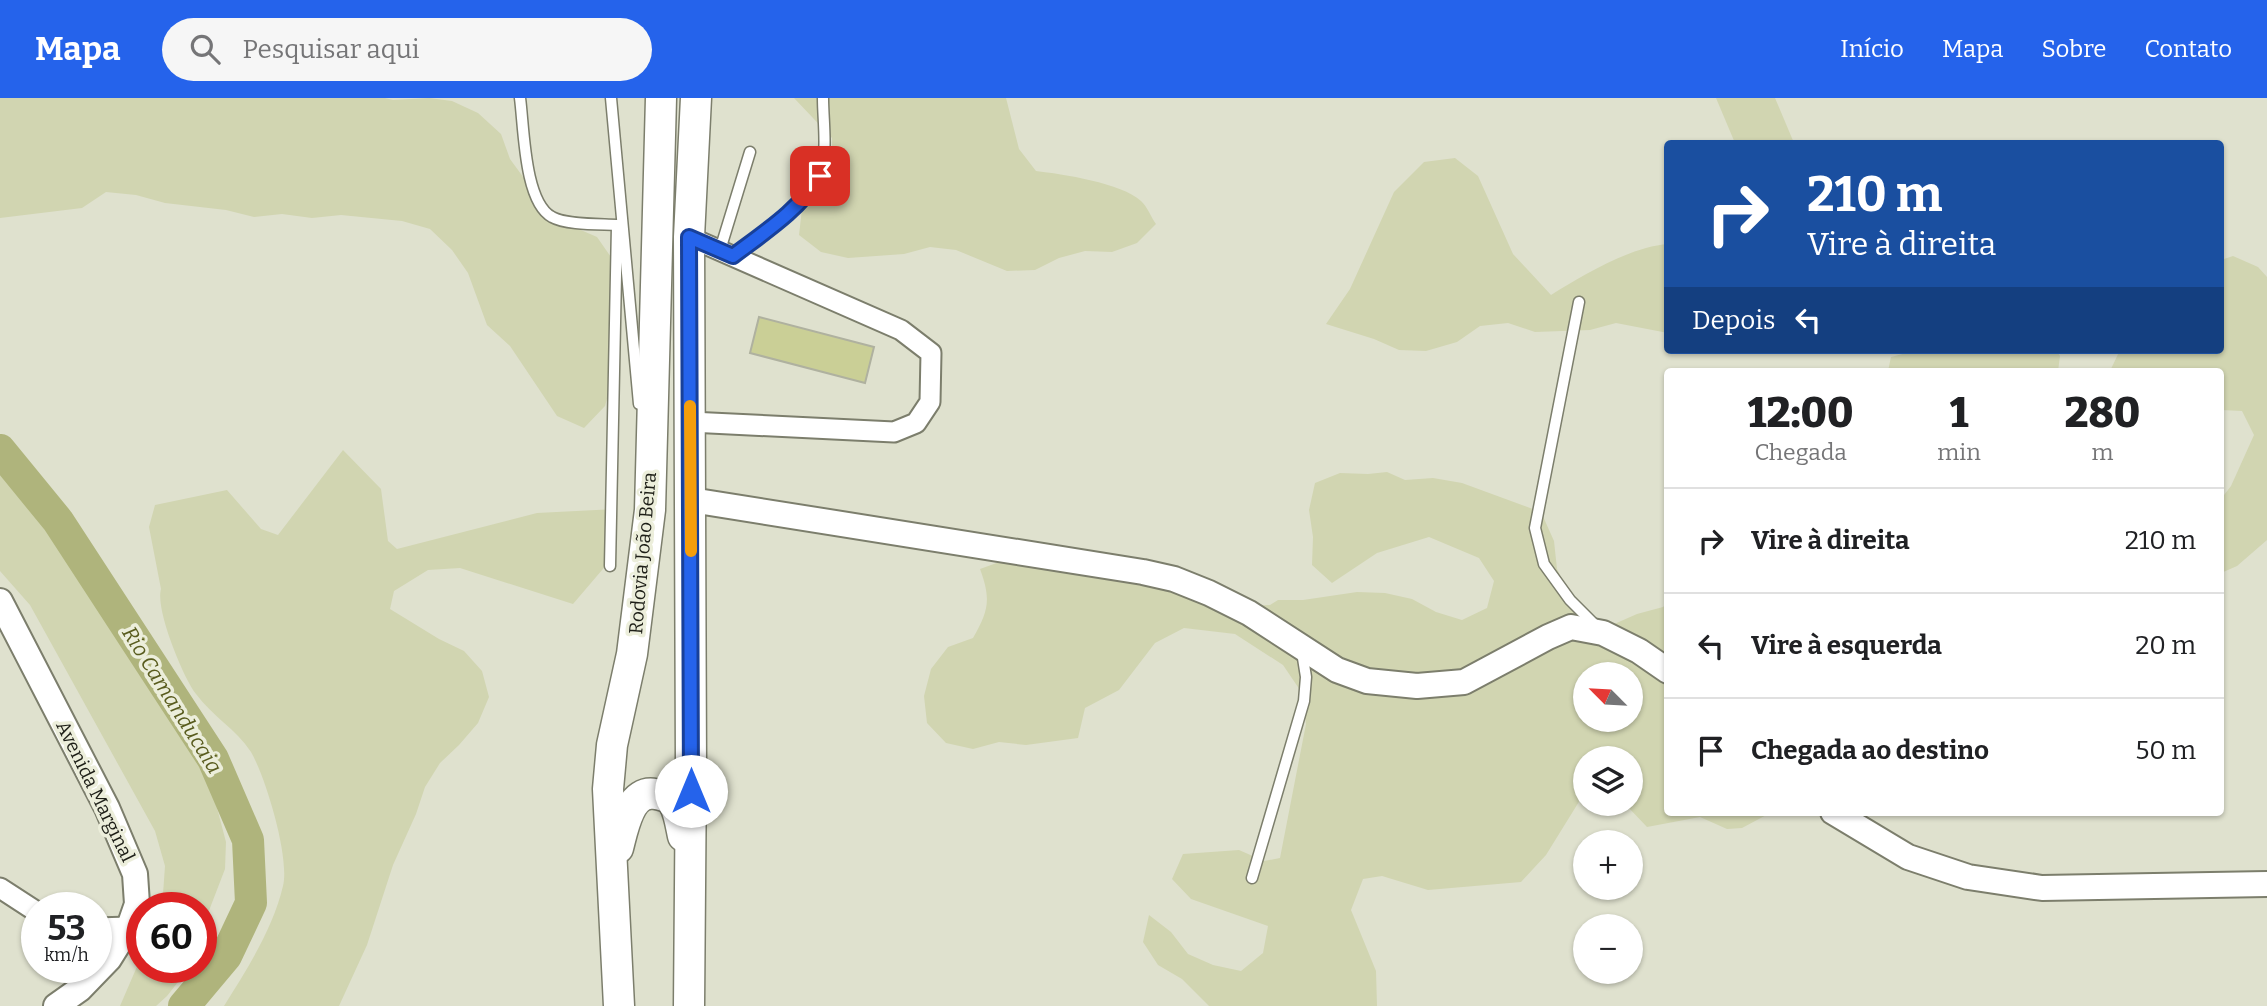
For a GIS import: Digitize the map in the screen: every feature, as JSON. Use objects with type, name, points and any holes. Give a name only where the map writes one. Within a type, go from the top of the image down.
[{"type":"main road","name":"Rodovia João Beira","points":[[619,1006],[608,789],[612,745],[632,654],[650,510],[661,98]]},
{"type":"main road","points":[[689,1006],[689,237],[696,98]]},
{"type":"main road","points":[[612,869],[627,816],[635,801],[649,793],[664,795],[674,804],[690,860]]},
{"type":"street","points":[[689,237],[901,330],[931,353],[930,402],[916,423],[894,432],[690,422]]},
{"type":"street","points":[[691,500],[1174,579],[1239,608],[1337,670],[1367,681],[1417,686],[1464,682],[1572,627],[1603,633],[1639,651],[1664,668]]},
{"type":"street","name":"Avenida Marginal","points":[[0,601],[107,808],[135,874],[136,892]]},
{"type":"street","points":[[1840,816],[1908,857],[1968,877],[2042,888],[2267,884]]},
{"type":"street","points":[[0,888],[21,902]]},
{"type":"street","name":"Avenida Marginal","points":[[112,954],[126,932]]},
{"type":"street","name":"Avenida Marginal","points":[[56,1006],[73,983]]},
{"type":"lane","points":[[520,98],[532,188],[541,208],[553,218],[617,225]]},
{"type":"lane","points":[[611,98],[640,414]]},
{"type":"lane","points":[[727,253],[789,214],[807,196],[820,176],[823,154],[823,98]]},
{"type":"lane","points":[[727,253],[750,152]]},
{"type":"lane","points":[[610,566],[618,180]]},
{"type":"lane","points":[[1579,302],[1535,528],[1544,564],[1570,600],[1603,633]]},
{"type":"lane","points":[[642,428],[650,510]]},
{"type":"lane","points":[[1252,878],[1304,701],[1306,677],[1301,647]]},
{"type":"green space","points":[[0,98],[429,98],[452,101],[478,113],[501,134],[510,159],[553,218],[597,237],[613,260],[623,286],[613,377],[605,406],[584,428],[557,416],[510,346],[487,325],[468,273],[452,250],[430,229],[402,221],[341,215],[312,218],[282,214],[254,217],[226,210],[165,203],[136,195],[106,192],[82,208],[0,218]]},
{"type":"green space","points":[[794,98],[1006,98],[1019,149],[1036,171],[1091,180],[1120,189],[1141,201],[1156,224],[1137,243],[1112,252],[1085,251],[1059,258],[1035,270],[1007,271],[956,250],[930,247],[904,254],[848,258],[821,252],[799,235],[802,209],[828,178],[832,161],[832,138]]},
{"type":"green space","points":[[1716,98],[1775,98],[1793,140],[1734,140]]},
{"type":"green space","points":[[1455,158],[1478,176],[1513,254],[1551,295],[1623,256],[1664,245],[1664,332],[1616,323],[1590,330],[1535,332],[1508,323],[1480,326],[1457,342],[1426,351],[1399,350],[1326,324],[1350,289],[1394,192],[1424,162]]},
{"type":"green space","points":[[2233,256],[2258,267],[2267,277],[2267,540],[2237,566],[2224,572],[2224,495],[2231,486],[2254,435],[2242,411],[2224,410],[2224,368],[2111,368],[2118,354],[2224,354],[2224,259]]},
{"type":"green space","points":[[1903,354],[2060,356],[2058,368],[1889,368],[1891,357]]},
{"type":"green space","points":[[0,444],[116,589],[117,626],[135,646],[147,671],[181,714],[212,789],[226,842],[225,869],[216,892],[163,892],[165,866],[155,831],[30,605],[0,571]]},
{"type":"green space","points":[[343,450],[381,489],[388,541],[397,549],[537,513],[616,509],[614,556],[573,604],[460,568],[428,570],[394,591],[390,609],[464,651],[482,671],[489,697],[478,723],[440,763],[425,787],[393,865],[367,945],[339,1006],[224,1006],[242,978],[273,918],[283,886],[283,857],[270,798],[251,752],[196,694],[178,659],[162,611],[161,589],[149,527],[155,505],[227,490],[261,529],[278,535]]},
{"type":"green space","points":[[1387,472],[1405,480],[1433,478],[1462,483],[1541,512],[1554,541],[1557,569],[1569,594],[1585,617],[1612,625],[1664,606],[1664,816],[1764,816],[1742,828],[1727,829],[1700,817],[1647,827],[1637,816],[1643,816],[1643,746],[1573,746],[1573,811],[1546,855],[1521,882],[1428,890],[1382,876],[1363,879],[1351,910],[1376,971],[1377,1006],[1209,1006],[1182,979],[1158,965],[1143,942],[1149,915],[1171,932],[1188,954],[1213,965],[1241,971],[1263,953],[1268,926],[1191,899],[1172,879],[1183,854],[1239,850],[1264,861],[1280,858],[1306,724],[1302,693],[1283,665],[1235,634],[1184,628],[1155,643],[1119,690],[1085,708],[1078,738],[1026,745],[999,742],[973,749],[946,743],[927,723],[924,696],[931,669],[948,647],[973,638],[978,628],[987,604],[986,588],[980,569],[1044,546],[1246,606],[1357,592],[1385,593],[1412,599],[1436,612],[1462,620],[1487,608],[1494,581],[1479,558],[1429,537],[1377,553],[1332,583],[1312,565],[1313,537],[1309,510],[1315,483],[1340,473]]},
{"type":"green space","points":[[130,983],[177,983],[156,1006],[120,1006]]},
{"type":"building","points":[[759,317],[874,347],[865,383],[750,353]]},
{"type":"waterway","name":"Rio Camanducaia","points":[[0,450],[58,521],[213,759],[248,840],[251,903],[226,956],[184,1006]]},
{"type":"slow traffic","points":[[690,406],[691,551]]},
{"type":"route","points":[[691,791],[689,237],[733,256],[789,214],[807,196],[820,176]]}]
